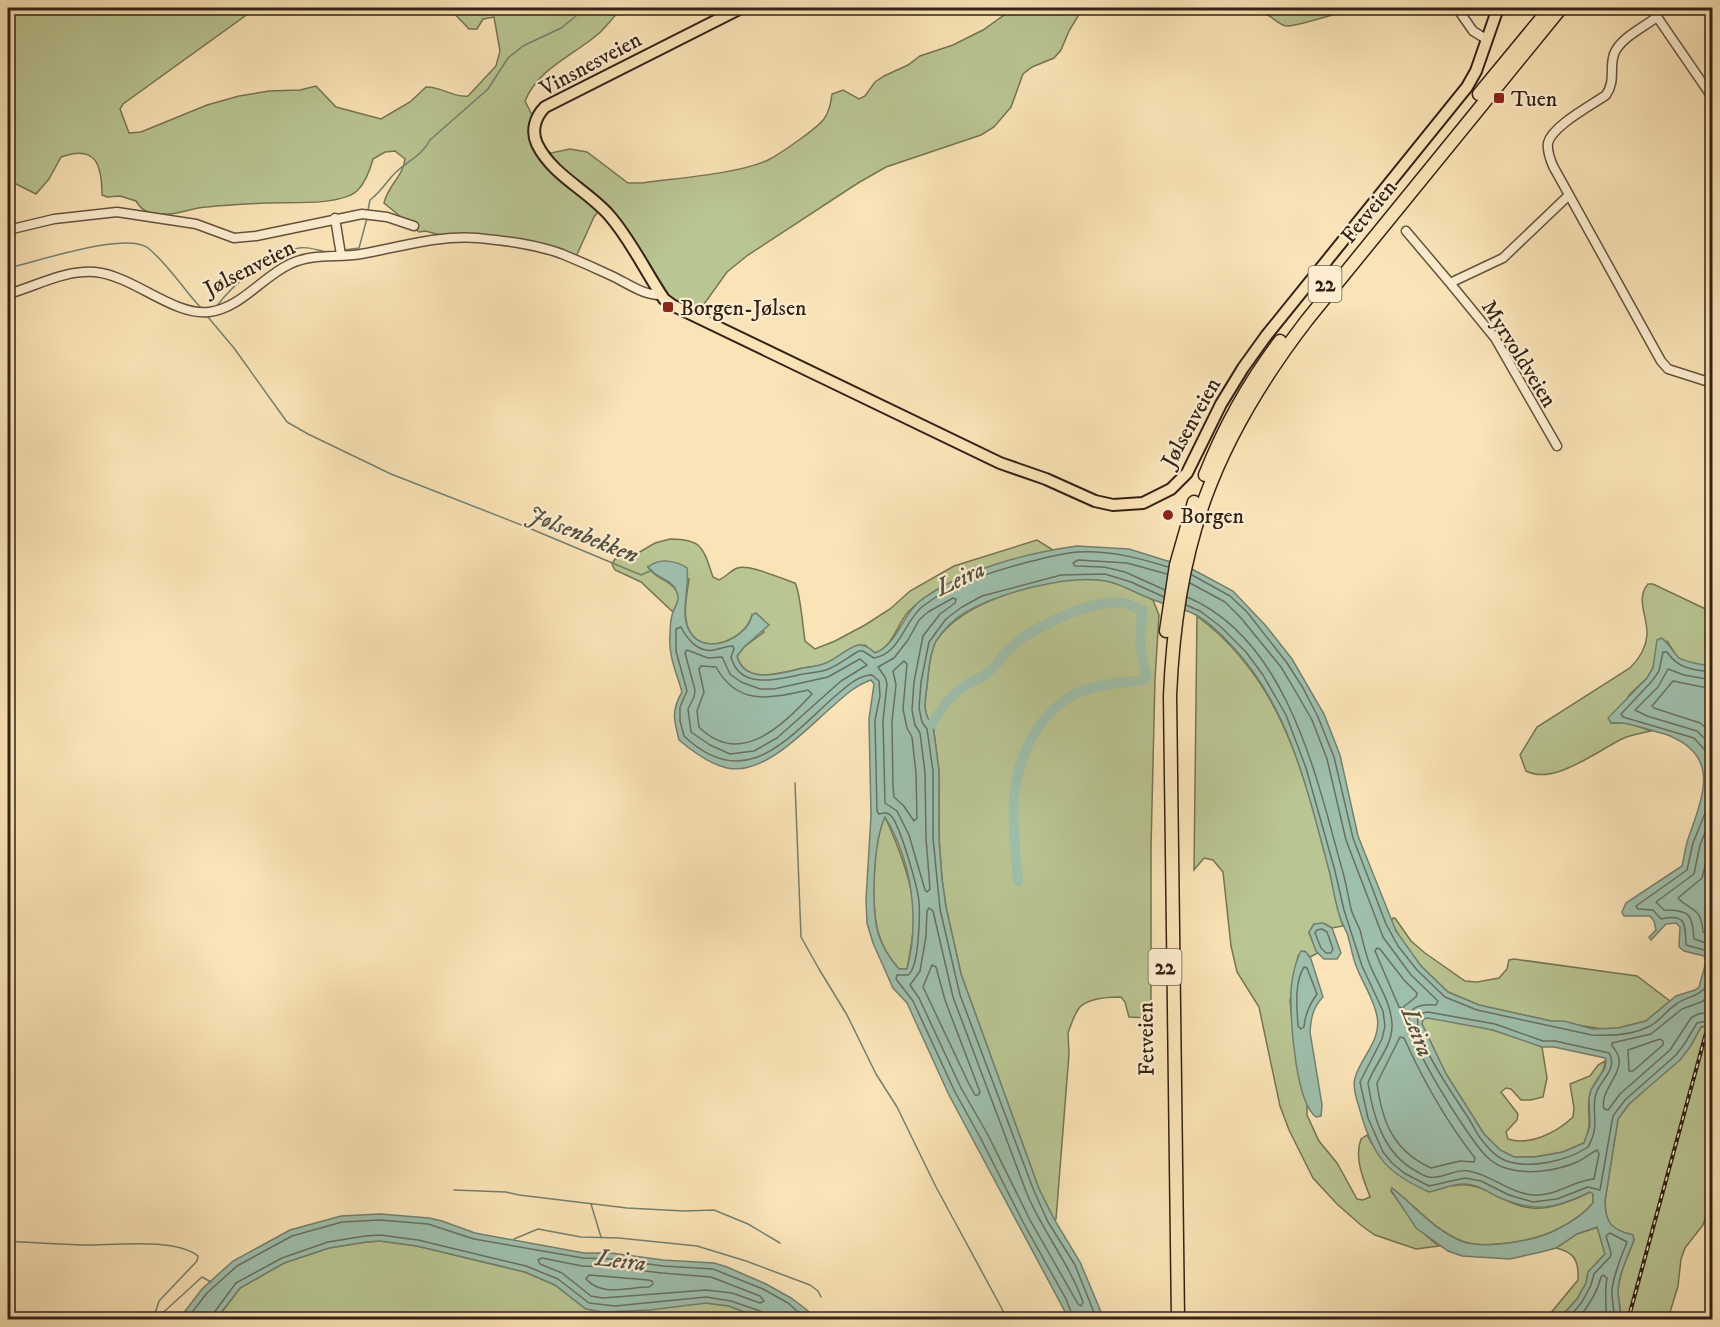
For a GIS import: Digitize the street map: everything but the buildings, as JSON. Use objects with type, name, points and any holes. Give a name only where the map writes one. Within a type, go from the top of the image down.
[{"type":"highway","name":"Fetveien","points":[[1184,552],[1195,500],[1216,447],[1233,413],[1264,363],[1550,8]]},
{"type":"highway","name":"Fetveien","points":[[1184,552],[1221,457],[1271,368],[1307,320],[1561,8]]},
{"type":"highway","name":"22","points":[[1172,616],[1184,552]]},
{"type":"highway","name":"Fetveien","points":[[1170,1320],[1162,731],[1163,675],[1172,616]]},
{"type":"highway","name":"Fetveien","points":[[1172,616],[1170,720],[1178,1320]]},
{"type":"main road","name":"Vinsnesveien","points":[[663,297],[607,213],[545,156],[534,136],[535,122],[540,112],[557,100],[741,8]]},
{"type":"main road","name":"Jølsenveien","points":[[663,297],[672,305],[1000,463],[1046,479],[1103,504],[1124,506],[1143,503],[1166,493],[1187,473],[1221,404],[1248,360],[1467,87],[1476,71],[1498,8]]},
{"type":"street","points":[[1457,8],[1473,31],[1486,39]]},
{"type":"street","points":[[1650,8],[1713,97]]},
{"type":"street","points":[[1657,17],[1622,42],[1615,52],[1611,88],[1606,95],[1560,127],[1550,139],[1548,151],[1569,195],[1661,361],[1668,369],[1713,383]]},
{"type":"street","name":"Myrvoldveien","points":[[1450,283],[1503,258],[1569,195]]},
{"type":"street","name":"Jølsenveien","points":[[8,230],[64,217],[117,212],[196,224],[230,238],[367,214],[387,217],[414,226]]},
{"type":"street","points":[[335,218],[341,255]]},
{"type":"street","name":"Myrvoldveien","points":[[1406,231],[1495,338],[1557,446]]},
{"type":"street","name":"Jølsenveien","points":[[8,294],[57,276],[94,272],[126,280],[186,309],[209,312],[235,302],[290,264],[315,256],[360,254],[442,238],[476,238],[509,242],[560,253],[645,292],[663,297]]},
{"type":"green space","points":[[8,8],[256,8],[123,104],[120,109],[129,133],[141,132],[207,105],[239,96],[269,91],[300,90],[316,86],[336,107],[381,119],[410,102],[426,87],[468,96],[496,66],[500,51],[494,17],[483,19],[477,29],[469,29],[449,8],[623,8],[597,35],[556,64],[538,80],[525,101],[534,119],[543,148],[551,153],[570,149],[587,152],[628,183],[642,183],[741,169],[768,160],[824,120],[832,94],[843,90],[859,99],[865,96],[875,82],[884,76],[908,65],[920,56],[953,45],[983,30],[1014,8],[1083,8],[1061,50],[1054,58],[1032,67],[1023,74],[1011,107],[994,127],[981,135],[886,167],[858,183],[748,255],[727,272],[697,314],[666,305],[600,209],[574,261],[547,251],[457,239],[425,231],[419,232],[384,203],[404,165],[405,159],[395,151],[385,152],[373,159],[365,180],[357,191],[349,196],[326,201],[222,206],[172,214],[157,214],[145,211],[136,201],[120,196],[102,195],[98,166],[89,155],[82,153],[61,157],[49,179],[36,194],[8,180]]},
{"type":"green space","points":[[1235,8],[1349,8],[1350,10],[1306,23],[1286,26],[1262,12]]},
{"type":"green space","points":[[670,539],[689,541],[700,547],[713,577],[719,580],[740,567],[764,572],[795,583],[800,601],[805,641],[815,649],[865,625],[890,609],[910,591],[954,566],[1037,540],[1053,550],[977,572],[940,588],[909,611],[891,640],[875,653],[865,645],[822,665],[763,675],[747,671],[737,656],[744,647],[764,632],[752,615],[748,624],[733,638],[713,644],[704,643],[695,638],[687,624],[686,605],[689,579],[648,567],[675,589],[679,602],[673,612],[641,582],[615,570],[612,564],[615,559],[638,553],[655,543]]},
{"type":"green space","points":[[1077,579],[1103,580],[1129,587],[1153,600],[1159,615],[1155,679],[1151,848],[1151,1018],[1129,1017],[1125,1002],[1121,997],[1100,999],[1084,1004],[1074,1016],[1068,1033],[1069,1054],[1056,1219],[1054,1219],[1039,1189],[961,974],[942,879],[939,838],[939,771],[933,725],[927,717],[925,702],[933,650],[936,641],[948,627],[980,605],[1000,597],[1040,585]]},
{"type":"green space","points":[[1648,584],[1653,584],[1712,612],[1712,667],[1686,662],[1678,658],[1667,641],[1655,658],[1653,668],[1647,678],[1630,694],[1611,723],[1628,723],[1651,731],[1624,738],[1576,765],[1562,770],[1549,774],[1526,771],[1520,755],[1537,727],[1630,668],[1639,657],[1644,649],[1647,635],[1642,596]]},
{"type":"green space","points":[[1197,616],[1226,641],[1250,669],[1270,700],[1286,732],[1310,800],[1343,926],[1332,928],[1325,924],[1314,924],[1309,933],[1318,953],[1310,957],[1304,951],[1298,956],[1290,1001],[1298,1070],[1307,1104],[1307,1115],[1319,1141],[1337,1163],[1357,1199],[1363,1200],[1370,1197],[1360,1168],[1358,1153],[1361,1139],[1367,1135],[1372,1144],[1453,1186],[1474,1186],[1521,1206],[1539,1208],[1554,1206],[1590,1192],[1593,1194],[1593,1203],[1571,1221],[1547,1234],[1523,1241],[1471,1244],[1442,1231],[1392,1188],[1391,1191],[1413,1220],[1439,1246],[1416,1249],[1375,1235],[1337,1204],[1313,1178],[1289,1130],[1280,1106],[1259,1007],[1237,972],[1231,946],[1223,872],[1213,860],[1204,858],[1194,870]]},
{"type":"green space","points":[[885,817],[902,857],[913,900],[913,926],[907,969],[899,969],[889,957],[878,932],[876,920],[874,890],[876,857]]},
{"type":"green space","points":[[1393,918],[1411,941],[1465,981],[1477,982],[1499,978],[1507,969],[1509,960],[1514,959],[1637,976],[1670,1001],[1646,1021],[1603,1029],[1551,1021],[1479,1005],[1448,992],[1421,966],[1403,943],[1391,921]]},
{"type":"green space","points":[[1423,1018],[1465,1023],[1500,1032],[1542,1047],[1547,1078],[1543,1097],[1521,1100],[1511,1089],[1506,1088],[1501,1092],[1518,1114],[1517,1120],[1506,1132],[1508,1139],[1526,1141],[1534,1139],[1567,1123],[1573,1117],[1574,1108],[1570,1084],[1590,1076],[1598,1065],[1605,1061],[1589,1098],[1589,1129],[1584,1143],[1563,1152],[1535,1157],[1514,1157],[1500,1150],[1484,1134],[1446,1074],[1422,1024]]},
{"type":"green space","points":[[1712,1025],[1712,1108],[1709,1117],[1712,1121],[1712,1200],[1703,1225],[1685,1248],[1681,1259],[1678,1286],[1668,1319],[1619,1319],[1620,1278],[1634,1240],[1633,1235],[1614,1228],[1608,1220],[1605,1209],[1618,1119],[1629,1104],[1690,1047],[1701,1027]]},
{"type":"green space","points":[[1598,1227],[1605,1254],[1588,1272],[1586,1283],[1577,1299],[1559,1319],[1545,1320],[1578,1280],[1578,1268],[1572,1255],[1556,1248],[1577,1234]]},
{"type":"green space","points":[[380,1241],[417,1246],[525,1272],[555,1285],[586,1309],[615,1312],[706,1303],[729,1306],[762,1319],[216,1320],[240,1288],[284,1263],[329,1248]]},
{"type":"water","name":"Leira","points":[[1077,546],[1129,549],[1190,568],[1233,591],[1266,626],[1292,659],[1324,714],[1340,755],[1358,836],[1396,931],[1421,966],[1448,992],[1479,1005],[1551,1021],[1564,1021],[1593,1029],[1618,1028],[1646,1021],[1676,996],[1699,987],[1706,962],[1704,956],[1684,951],[1679,947],[1680,927],[1676,923],[1666,924],[1651,940],[1649,937],[1656,930],[1650,916],[1624,916],[1622,912],[1626,903],[1682,866],[1703,790],[1701,764],[1694,752],[1682,742],[1638,726],[1611,723],[1608,718],[1647,678],[1653,668],[1657,640],[1661,638],[1681,659],[1712,667],[1712,969],[1707,978],[1712,982],[1712,1025],[1701,1027],[1680,1060],[1629,1104],[1618,1119],[1605,1209],[1611,1224],[1620,1231],[1633,1235],[1634,1240],[1620,1278],[1619,1319],[1559,1319],[1577,1299],[1586,1283],[1588,1272],[1605,1254],[1597,1227],[1577,1234],[1556,1248],[1510,1259],[1462,1256],[1448,1251],[1416,1228],[1391,1190],[1392,1188],[1451,1236],[1471,1244],[1482,1245],[1522,1241],[1556,1230],[1589,1207],[1593,1203],[1593,1194],[1590,1192],[1554,1206],[1532,1207],[1509,1201],[1469,1184],[1429,1192],[1402,1178],[1384,1162],[1371,1142],[1354,1086],[1358,1070],[1377,1033],[1376,1010],[1355,964],[1347,933],[1340,917],[1314,814],[1295,754],[1269,697],[1253,671],[1233,647],[1217,630],[1198,616],[1106,581],[1073,580],[1034,587],[996,598],[957,618],[942,632],[934,646],[925,702],[927,717],[933,725],[939,771],[939,838],[942,879],[961,974],[1039,1189],[1080,1262],[1104,1319],[1069,1319],[949,1095],[907,1003],[893,988],[873,943],[867,923],[866,900],[871,816],[869,719],[874,684],[871,680],[855,688],[784,748],[756,765],[741,769],[727,768],[708,760],[679,740],[674,716],[682,692],[670,643],[671,618],[678,597],[673,586],[654,574],[648,567],[657,562],[667,561],[687,568],[685,618],[690,632],[705,643],[715,644],[734,638],[749,624],[752,615],[756,613],[769,625],[737,656],[741,665],[748,671],[765,675],[823,664],[858,645],[865,646],[875,653],[889,643],[914,607],[936,590],[995,564]],"holes":[[[885,817],[902,853],[911,891],[913,930],[907,969],[899,969],[889,957],[878,933],[876,922],[874,907],[876,858]],[[1423,1019],[1493,1030],[1542,1047],[1554,1047],[1605,1058],[1605,1068],[1591,1090],[1589,1098],[1590,1126],[1584,1143],[1563,1152],[1535,1157],[1514,1157],[1500,1150],[1484,1134],[1446,1074],[1422,1024]]]},
{"type":"water","points":[[1323,923],[1332,928],[1341,953],[1337,959],[1324,959],[1316,951],[1309,932],[1314,924]]},
{"type":"water","points":[[1301,951],[1306,952],[1311,959],[1323,997],[1313,1013],[1310,1032],[1322,1105],[1321,1116],[1316,1117],[1309,1109],[1299,1081],[1291,1013],[1294,969]]},
{"type":"water","name":"Leira","points":[[380,1214],[429,1218],[475,1233],[584,1253],[611,1253],[663,1260],[714,1263],[766,1284],[791,1298],[815,1319],[762,1319],[729,1306],[706,1303],[650,1310],[602,1312],[586,1309],[555,1285],[525,1272],[417,1246],[380,1241],[329,1248],[284,1263],[240,1288],[216,1319],[179,1319],[202,1289],[233,1261],[290,1230],[341,1216]]},
{"type":"waterway","points":[[368,210],[370,200],[395,173],[419,154],[430,140],[488,89],[508,58],[523,46],[561,28],[586,8]]},
{"type":"waterway","points":[[344,250],[359,248],[367,218]]},
{"type":"waterway","points":[[8,268],[101,245],[137,244],[148,248],[156,255],[201,308]]},
{"type":"waterway","points":[[216,307],[242,279],[276,256],[302,248],[327,252]]},
{"type":"waterway","name":"Jølsenbekken","points":[[207,316],[234,348],[287,422],[308,434],[391,474],[641,575],[652,570]]},
{"type":"waterway","points":[[932,724],[956,692],[983,676],[1018,641],[1046,624],[1095,605],[1125,604],[1143,610]]},
{"type":"waterway","points":[[1018,881],[1013,824],[1015,787],[1025,752],[1042,722],[1067,699],[1081,691],[1099,686],[1144,680],[1146,675],[1140,644],[1143,610]]},
{"type":"waterway","points":[[795,783],[801,937],[847,1015],[876,1074],[897,1107],[936,1187],[1008,1320]]},
{"type":"waterway","points":[[454,1190],[506,1192],[627,1208],[714,1210],[748,1224],[780,1243]]},
{"type":"waterway","name":"Leira","points":[[591,1204],[601,1237]]},
{"type":"waterway","name":"Leira","points":[[514,1239],[538,1229],[581,1237],[619,1238],[697,1246],[746,1261],[810,1285],[818,1291],[821,1297]]},
{"type":"waterway","points":[[8,1241],[86,1245],[160,1245],[188,1250],[198,1256],[197,1261],[159,1301],[153,1320]]},
{"type":"waterway","points":[[155,1320],[202,1277],[211,1282]]},
{"type":"waterway","points":[[8,1316],[14,1320]]},
{"type":"railway","points":[[1628,1320],[1712,1011]]},
{"type":"place","name":"Tuen","points":[[1499,98]]},
{"type":"place","name":"Borgen-Jølsen","points":[[668,307]]},
{"type":"place","name":"Borgen","points":[[1168,515]]}]
